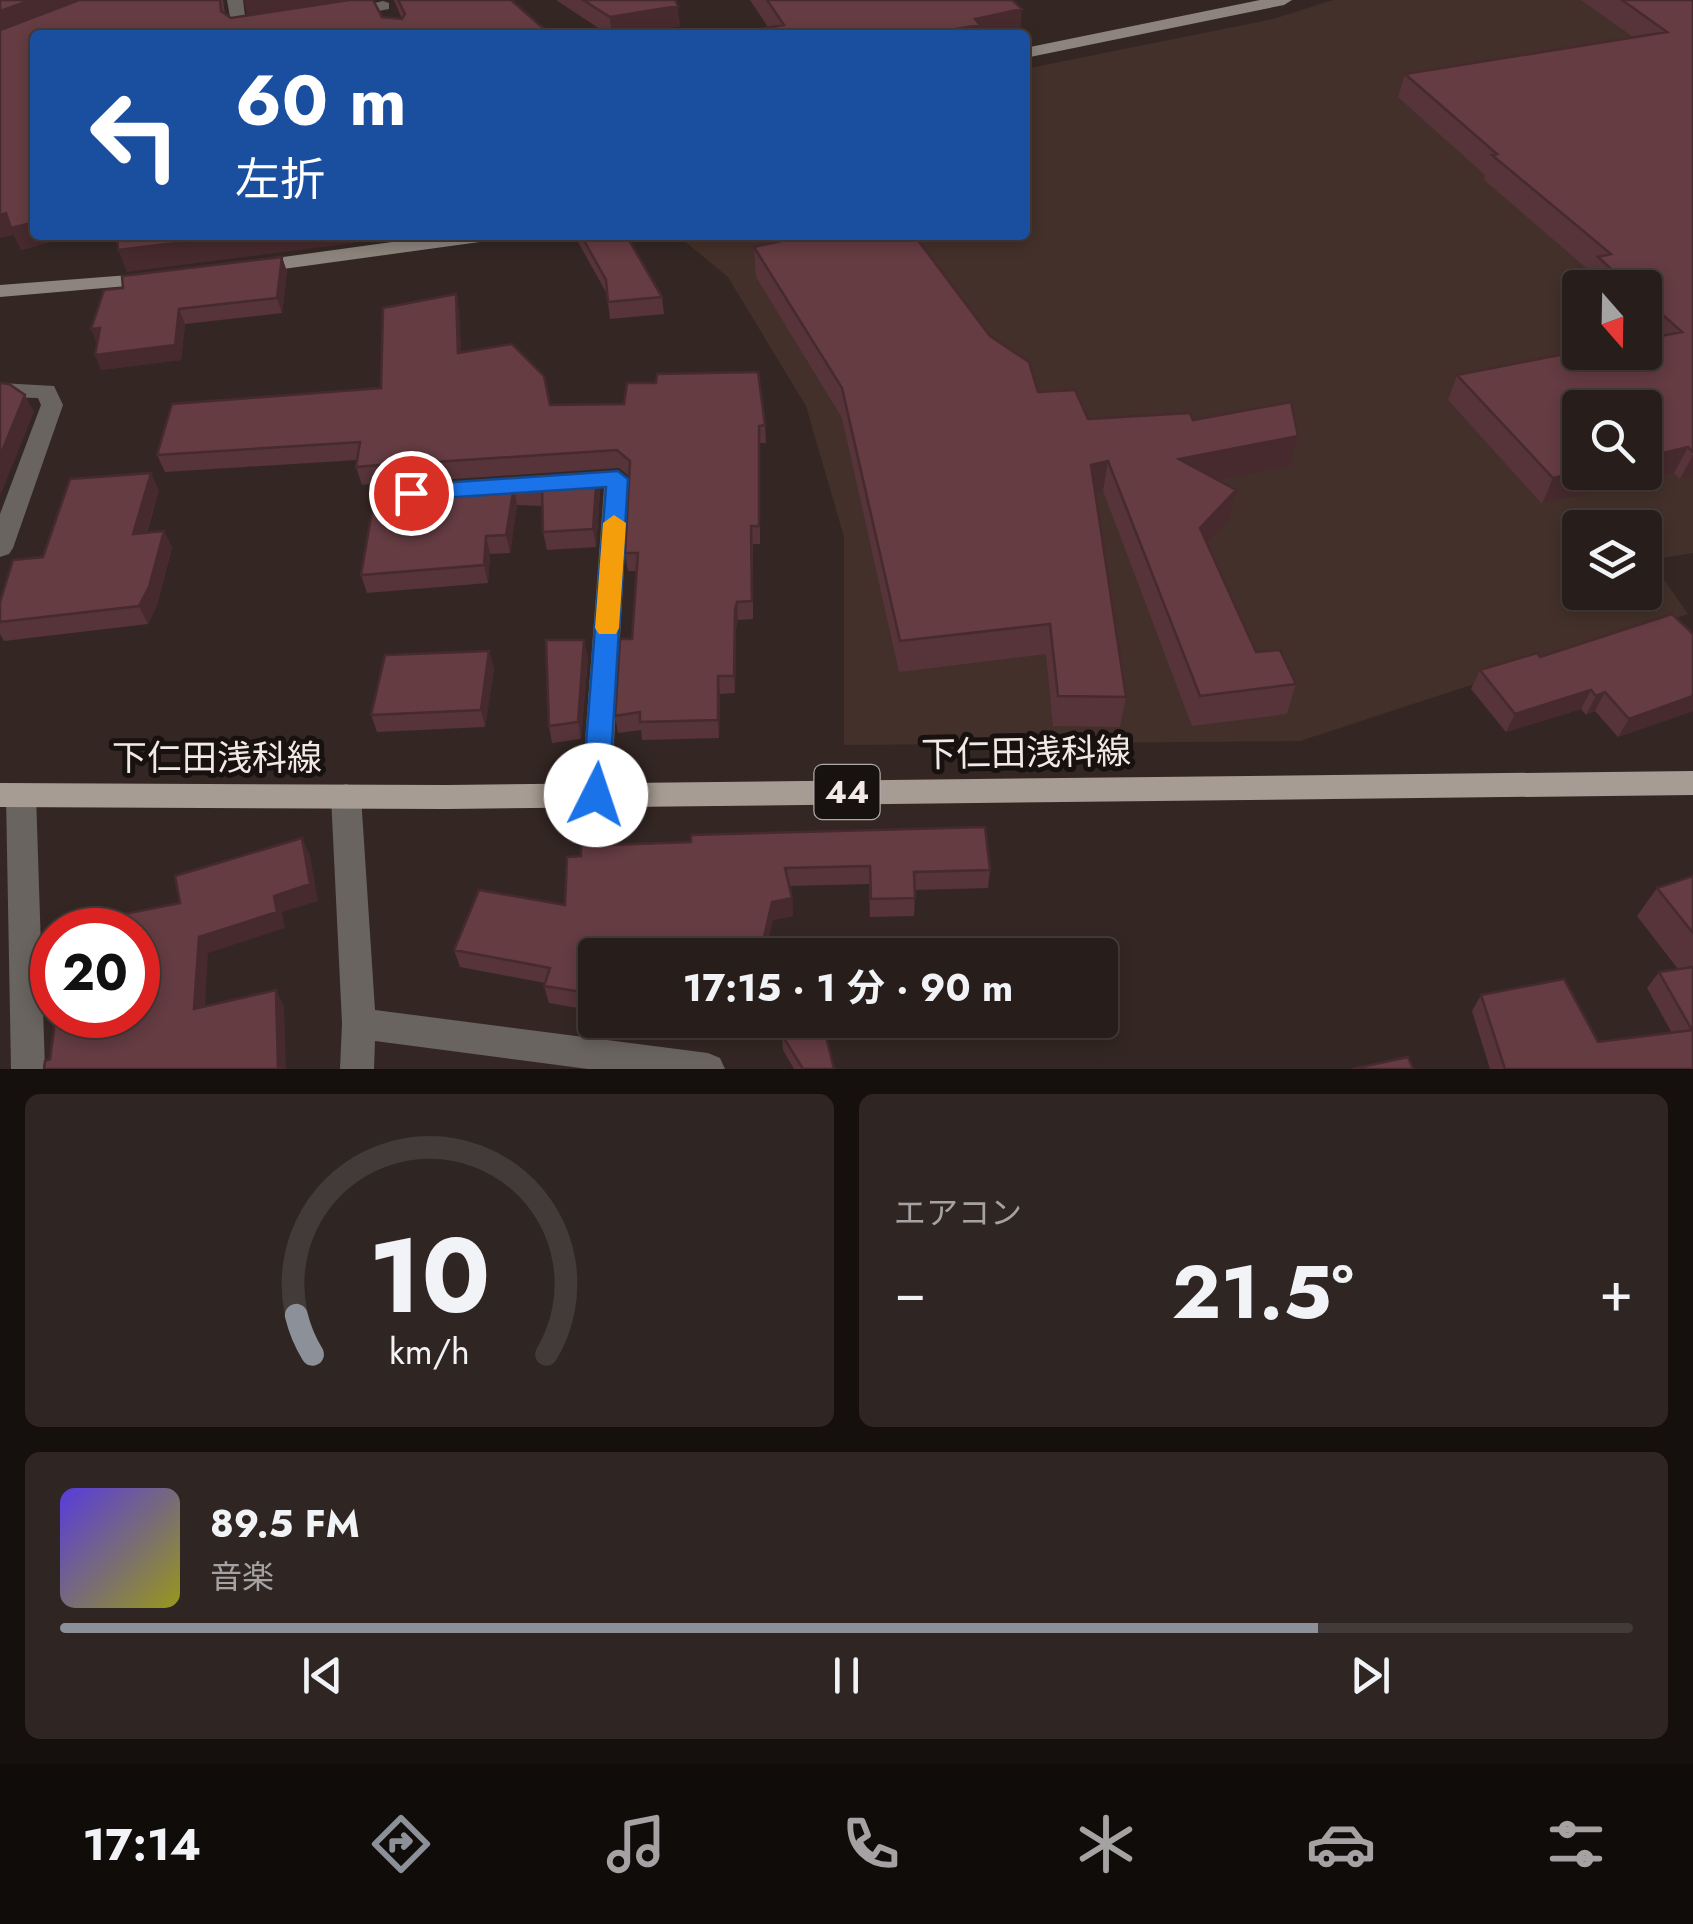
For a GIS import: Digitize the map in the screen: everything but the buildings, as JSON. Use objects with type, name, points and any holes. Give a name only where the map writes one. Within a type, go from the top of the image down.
[{"type":"main road","points":[[1030,52],[1284,0]]},
{"type":"main road","points":[[227,271],[451,240]]},
{"type":"main road","points":[[0,291],[169,278]]},
{"type":"main road","name":"下仁田浅科線","points":[[11,795],[596,795],[1693,783]]},
{"type":"street","points":[[235,0],[239,30],[275,24]]},
{"type":"street","points":[[329,15],[386,9]]},
{"type":"street","points":[[0,390],[46,391],[52,405],[0,548]]},
{"type":"street","points":[[542,484],[618,479],[596,795]]},
{"type":"street","points":[[11,795],[28,1069]]},
{"type":"street","points":[[346,796],[359,1023],[357,1069]]},
{"type":"street","points":[[359,1023],[708,1069]]},
{"type":"shaded area","points":[[1333,0],[1693,0],[1693,553],[1662,558],[1662,510],[1562,510],[1562,610],[1662,610],[1662,577],[1688,614],[1300,741],[844,745],[844,537],[806,406],[728,277],[683,240],[1030,240],[1030,68],[1273,19]]},
{"type":"slow traffic","points":[[607,628],[614,523]]},
{"type":"route","points":[[411,493],[618,479],[596,795]]}]
